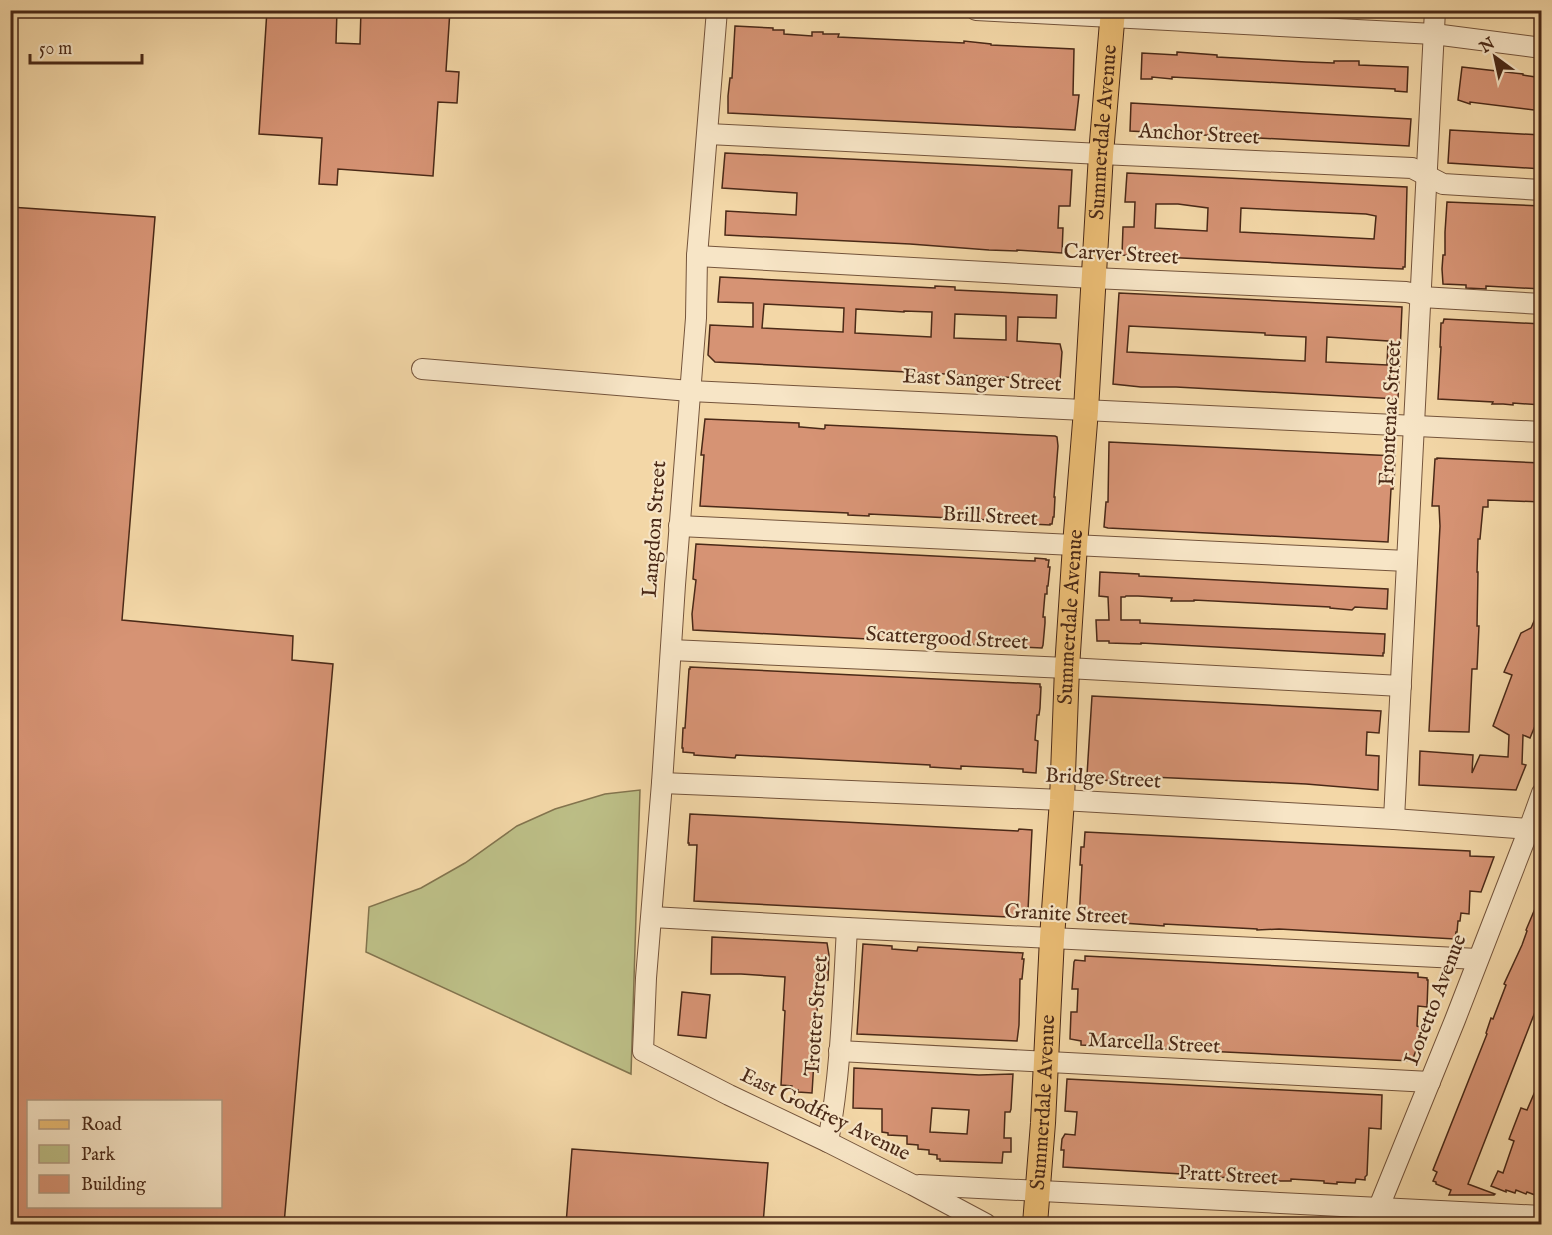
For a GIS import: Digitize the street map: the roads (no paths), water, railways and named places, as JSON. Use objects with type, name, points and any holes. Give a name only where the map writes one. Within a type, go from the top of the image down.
[{"type":"main road","name":"Summerdale Avenue","points":[[1035,1224],[1062,801],[1067,668],[1086,410],[1101,154],[1113,14]]},
{"type":"street","name":"Langdon Street","points":[[643,1051],[646,978],[696,318],[697,256],[717,10]]},
{"type":"street","points":[[976,10],[1113,14],[1434,34],[1542,48]]},
{"type":"street","name":"Frontenac Street","points":[[1394,819],[1435,10]]},
{"type":"street","name":"Anchor Street","points":[[708,134],[1412,168],[1443,184],[1542,190]]},
{"type":"street","name":"Carver Street","points":[[697,256],[1093,278],[1406,292],[1421,297],[1542,304]]},
{"type":"street","name":"East Sanger Street","points":[[422,369],[690,391],[1542,432]]},
{"type":"street","name":"Brill Street","points":[[679,526],[1407,561]]},
{"type":"street","name":"Scattergood Street","points":[[671,650],[1401,686]]},
{"type":"street","name":"Bridge Street","points":[[662,783],[1062,801],[1535,829]]},
{"type":"street","name":"Loretto Avenue","points":[[1375,1216],[1478,959],[1535,829],[1542,793]]},
{"type":"street","name":"Granite Street","points":[[652,917],[1478,959]]},
{"type":"street","name":"Trotter Street","points":[[828,1142],[834,1111],[847,928]]},
{"type":"street","name":"East Godfrey Avenue","points":[[643,1051],[828,1142],[986,1224]]},
{"type":"street","name":"Marcella Street","points":[[839,1051],[1430,1082]]},
{"type":"street","name":"Pratt Street","points":[[913,1185],[1038,1191],[1375,1216],[1542,1216]]}]
